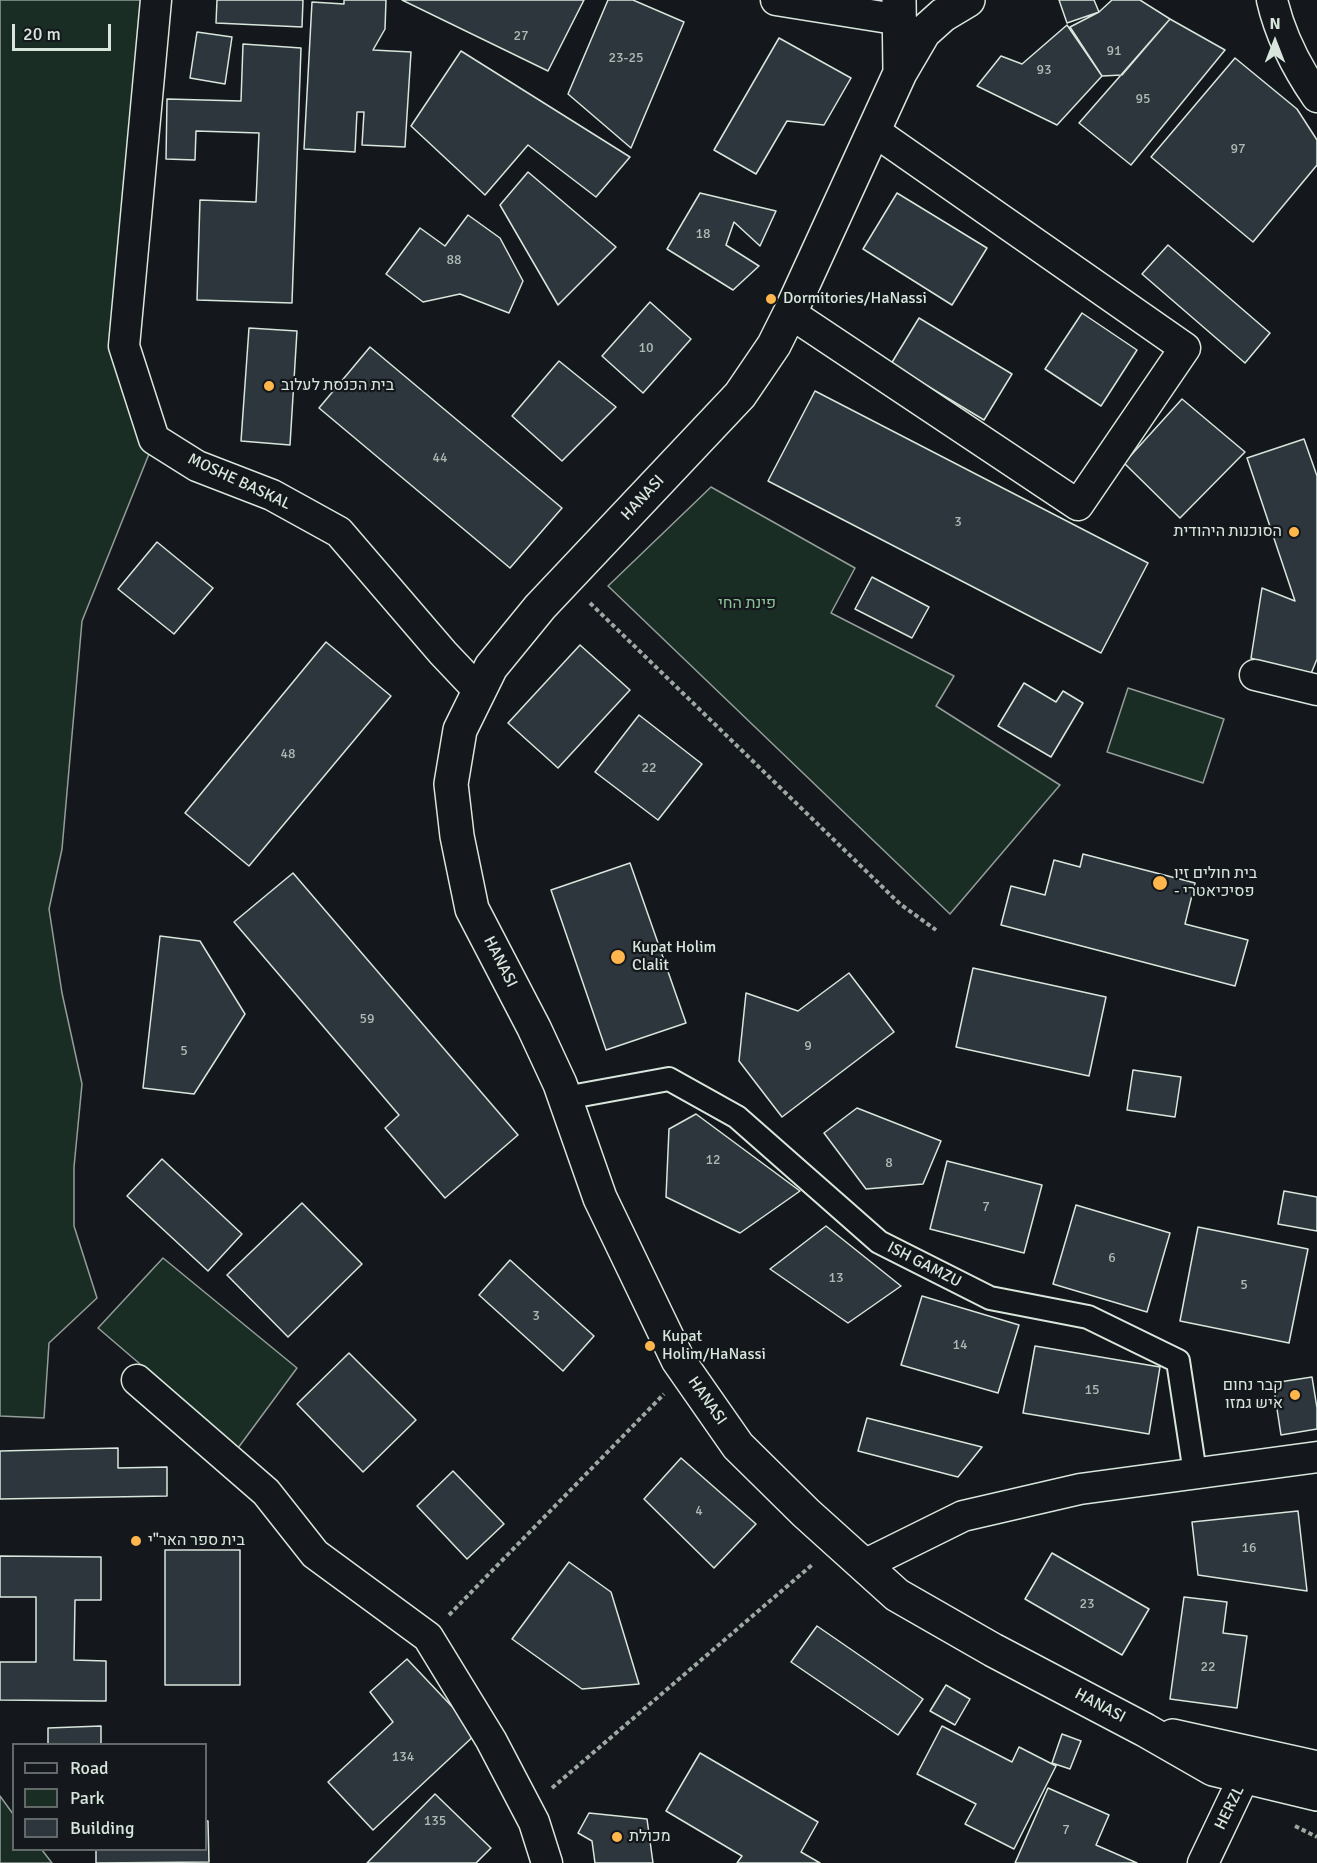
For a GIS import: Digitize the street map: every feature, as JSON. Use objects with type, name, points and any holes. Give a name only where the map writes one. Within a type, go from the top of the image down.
[{"type":"street","name":"MOSHE BASKAL","points":[[156,0],[124,346],[154,439],[197,466],[272,495],[339,532],[443,653],[479,691]]},
{"type":"street","points":[[776,0],[900,10]]},
{"type":"street","points":[[939,0],[948,2],[966,0]]},
{"type":"street","name":"HANASI","points":[[966,0],[943,15],[924,32],[900,73],[790,314],[774,345],[740,395],[540,607],[491,667],[460,730],[451,784],[457,836],[472,909],[534,1028],[566,1098],[600,1198],[678,1360],[738,1446],[806,1513],[897,1595],[993,1650],[1145,1730],[1250,1765],[1317,1794]]},
{"type":"street","points":[[1272,0],[1276,18],[1302,76],[1317,97]]},
{"type":"street","name":"HANASI","points":[[900,10],[900,73]]},
{"type":"street","points":[[790,314],[1078,505],[1185,348],[874,131]]},
{"type":"street","points":[[1256,675],[1317,690]]},
{"type":"street","name":"ISH GAMZU","points":[[566,1098],[669,1079],[737,1117],[879,1242],[990,1298],[1088,1317],[1178,1361],[1196,1473]]},
{"type":"street","points":[[137,1380],[266,1491],[315,1554],[428,1636],[491,1740],[534,1822],[548,1863]]},
{"type":"street","points":[[864,1565],[963,1516],[1080,1489],[1317,1456]]},
{"type":"street","name":"HANASI","points":[[1250,1765],[1317,1768]]},
{"type":"street","name":"HERZL","points":[[1203,1863],[1250,1765]]},
{"type":"path","points":[[566,580],[900,904],[936,930]]},
{"type":"path","points":[[428,1636],[686,1371]]},
{"type":"path","points":[[527,1810],[838,1542]]},
{"type":"green space","points":[[0,0],[142,0],[124,392],[149,454],[82,621],[62,849],[49,909],[62,993],[82,1084],[74,1167],[74,1226],[97,1298],[49,1343],[44,1418],[0,1416]]},
{"type":"green space","name":"פינת החי","points":[[711,487],[855,568],[831,613],[954,676],[936,706],[1060,785],[950,914],[608,586]]},
{"type":"green space","points":[[1128,688],[1224,719],[1203,783],[1107,752]]},
{"type":"green space","points":[[163,1258],[297,1368],[238,1448],[98,1328]]},
{"type":"green space","points":[[0,1796],[12,1813],[12,1851],[43,1851],[52,1863],[0,1863]]},
{"type":"building","points":[[217,0],[303,0],[302,27],[216,23]]},
{"type":"building","points":[[344,0],[386,0],[385,29],[373,50],[411,52],[405,147],[362,145],[364,112],[357,112],[355,152],[304,149],[312,2],[344,4]]},
{"type":"building","points":[[402,0],[584,0],[548,71]]},
{"type":"building","points":[[608,0],[633,0],[684,22],[631,148],[568,94]]},
{"type":"building","points":[[1059,0],[1094,0],[1099,12],[1067,23]]},
{"type":"building","points":[[1112,0],[1140,0],[1170,19],[1122,75],[1102,76],[1070,27],[1099,12]]},
{"type":"building","points":[[1170,19],[1225,50],[1131,165],[1079,123]]},
{"type":"building","points":[[1067,25],[1102,76],[1057,125],[977,86],[1001,56],[1022,64]]},
{"type":"building","points":[[197,32],[232,37],[225,84],[190,78]]},
{"type":"building","points":[[779,38],[851,78],[824,125],[787,121],[756,174],[714,150]]},
{"type":"building","points":[[243,44],[301,48],[292,303],[197,300],[200,200],[256,202],[259,133],[196,131],[195,160],[166,159],[167,99],[241,101]]},
{"type":"building","points":[[461,51],[630,157],[596,197],[528,145],[485,195],[411,126]]},
{"type":"building","points":[[1235,58],[1297,109],[1317,140],[1317,165],[1253,242],[1151,157]]},
{"type":"building","points":[[528,172],[616,247],[558,305],[500,205]]},
{"type":"building","points":[[700,193],[776,211],[760,246],[734,222],[726,245],[759,266],[733,290],[667,249]]},
{"type":"building","points":[[897,193],[987,248],[952,305],[863,249]]},
{"type":"building","points":[[468,215],[500,238],[523,281],[509,313],[460,294],[423,302],[386,274],[420,228],[445,246]]},
{"type":"building","points":[[1168,245],[1270,333],[1245,363],[1142,274]]},
{"type":"building","points":[[650,302],[691,339],[643,393],[602,356]]},
{"type":"building","points":[[1082,313],[1137,350],[1101,406],[1045,369]]},
{"type":"building","points":[[919,318],[1012,374],[984,420],[891,364]]},
{"type":"building","name":"בית הכנסת לעלוב","points":[[249,328],[297,331],[290,445],[241,441]]},
{"type":"building","points":[[370,347],[562,508],[510,568],[319,408]]},
{"type":"building","points":[[559,361],[616,407],[562,461],[512,416]]},
{"type":"building","points":[[815,391],[1148,563],[1101,653],[768,481]]},
{"type":"building","points":[[1182,399],[1245,452],[1180,518],[1124,463]]},
{"type":"building","name":"הסוכנות היהודית","points":[[1304,439],[1317,476],[1317,659],[1308,681],[1251,658],[1262,588],[1295,601],[1247,458]]},
{"type":"building","points":[[157,542],[213,588],[174,634],[118,589]]},
{"type":"building","points":[[872,577],[929,607],[912,638],[855,609]]},
{"type":"building","points":[[326,642],[391,696],[249,866],[185,813]]},
{"type":"building","points":[[580,645],[630,690],[558,768],[508,723]]},
{"type":"building","points":[[1024,683],[1056,702],[1063,691],[1083,703],[1051,757],[998,726]]},
{"type":"building","points":[[639,715],[702,764],[658,820],[595,772]]},
{"type":"building","points":[[1083,854],[1195,883],[1185,924],[1248,940],[1235,986],[1001,925],[1011,886],[1045,895],[1054,860],[1080,867]]},
{"type":"building","name":"Kupat Holim Clalit","points":[[630,863],[686,1023],[606,1050],[551,890]]},
{"type":"building","points":[[293,873],[518,1135],[445,1198],[385,1128],[399,1115],[234,922]]},
{"type":"building","points":[[160,936],[200,941],[245,1014],[194,1094],[143,1088]]},
{"type":"building","points":[[973,968],[1106,997],[1089,1076],[956,1047]]},
{"type":"building","points":[[849,973],[894,1032],[782,1117],[739,1061],[746,993],[798,1011]]},
{"type":"building","points":[[1133,1070],[1181,1077],[1175,1117],[1127,1110]]},
{"type":"building","points":[[857,1108],[941,1141],[923,1184],[866,1189],[824,1133]]},
{"type":"building","points":[[696,1114],[800,1191],[740,1233],[666,1197],[669,1129]]},
{"type":"building","points":[[162,1159],[242,1234],[208,1271],[127,1196]]},
{"type":"building","points":[[947,1161],[1042,1185],[1024,1253],[930,1229]]},
{"type":"building","points":[[1284,1191],[1317,1197],[1317,1231],[1278,1224]]},
{"type":"building","points":[[302,1203],[362,1264],[288,1337],[227,1275]]},
{"type":"building","points":[[1076,1205],[1170,1233],[1147,1312],[1053,1284]]},
{"type":"building","points":[[826,1226],[901,1286],[848,1323],[770,1269]]},
{"type":"building","points":[[1198,1227],[1308,1249],[1289,1343],[1180,1321]]},
{"type":"building","points":[[510,1260],[594,1336],[563,1371],[479,1295]]},
{"type":"building","points":[[922,1296],[1019,1325],[998,1393],[901,1365]]},
{"type":"building","points":[[1035,1346],[1160,1367],[1149,1434],[1023,1413]]},
{"type":"building","points":[[349,1353],[416,1420],[363,1472],[297,1404]]},
{"type":"building","name":"קבר נחום איש גמזו","points":[[1312,1377],[1317,1408],[1317,1429],[1281,1435],[1273,1383]]},
{"type":"building","points":[[867,1418],[982,1447],[958,1477],[858,1451]]},
{"type":"building","points":[[118,1448],[118,1468],[167,1467],[167,1496],[0,1499],[0,1451]]},
{"type":"building","points":[[681,1458],[756,1524],[714,1568],[644,1499]]},
{"type":"building","points":[[453,1471],[504,1524],[467,1559],[417,1506]]},
{"type":"building","points":[[1298,1511],[1307,1591],[1198,1575],[1192,1522]]},
{"type":"building","points":[[165,1550],[240,1550],[240,1685],[165,1685]]},
{"type":"building","points":[[1052,1553],[1149,1609],[1122,1655],[1025,1599]]},
{"type":"building","points":[[0,1556],[101,1557],[101,1600],[75,1600],[74,1660],[106,1661],[106,1701],[0,1700],[0,1662],[36,1662],[36,1597],[0,1597]]},
{"type":"building","points":[[569,1562],[611,1592],[639,1684],[582,1689],[512,1639]]},
{"type":"building","points":[[1184,1597],[1227,1602],[1223,1633],[1247,1636],[1237,1708],[1170,1699]]},
{"type":"building","points":[[817,1626],[923,1699],[898,1735],[791,1662]]},
{"type":"building","points":[[407,1659],[477,1733],[373,1830],[328,1782],[393,1722],[370,1692]]},
{"type":"building","points":[[946,1685],[970,1699],[955,1725],[930,1711]]},
{"type":"building","points":[[101,1726],[101,1743],[48,1743],[48,1728]]},
{"type":"building","points":[[942,1726],[1012,1762],[1019,1747],[1056,1766],[1014,1849],[965,1824],[976,1804],[917,1774]]},
{"type":"building","points":[[1062,1734],[1081,1741],[1070,1769],[1052,1763]]},
{"type":"building","points":[[700,1753],[818,1822],[801,1852],[820,1863],[737,1863],[742,1856],[666,1811]]},
{"type":"building","points":[[1048,1788],[1109,1815],[1096,1845],[1137,1863],[1015,1863]]},
{"type":"building","points":[[435,1794],[491,1848],[476,1863],[367,1863]]},
{"type":"building","name":"מכולת","points":[[589,1813],[647,1819],[653,1863],[595,1863],[592,1841],[578,1833]]},
{"type":"building","points":[[208,1821],[209,1862],[96,1863],[96,1851],[207,1851]]},
{"type":"place","name":"Dormitories/HaNassi","points":[[771,299]]},
{"type":"place","name":"בית הכנסת לעלוב","points":[[269,386]]},
{"type":"place","name":"הסוכנות היהודית","points":[[1294,532]]},
{"type":"place","name":"בית חולים זיו - פסיכיאטרי","points":[[1160,883]]},
{"type":"place","name":"Kupat Holim Clalit","points":[[618,957]]},
{"type":"place","name":"Kupat Holim/HaNassi","points":[[650,1346]]},
{"type":"place","name":"קבר נחום איש גמזו","points":[[1295,1395]]},
{"type":"place","name":"בית ספר האר\"י","points":[[136,1541]]},
{"type":"place","name":"מכולת","points":[[617,1837]]}]
